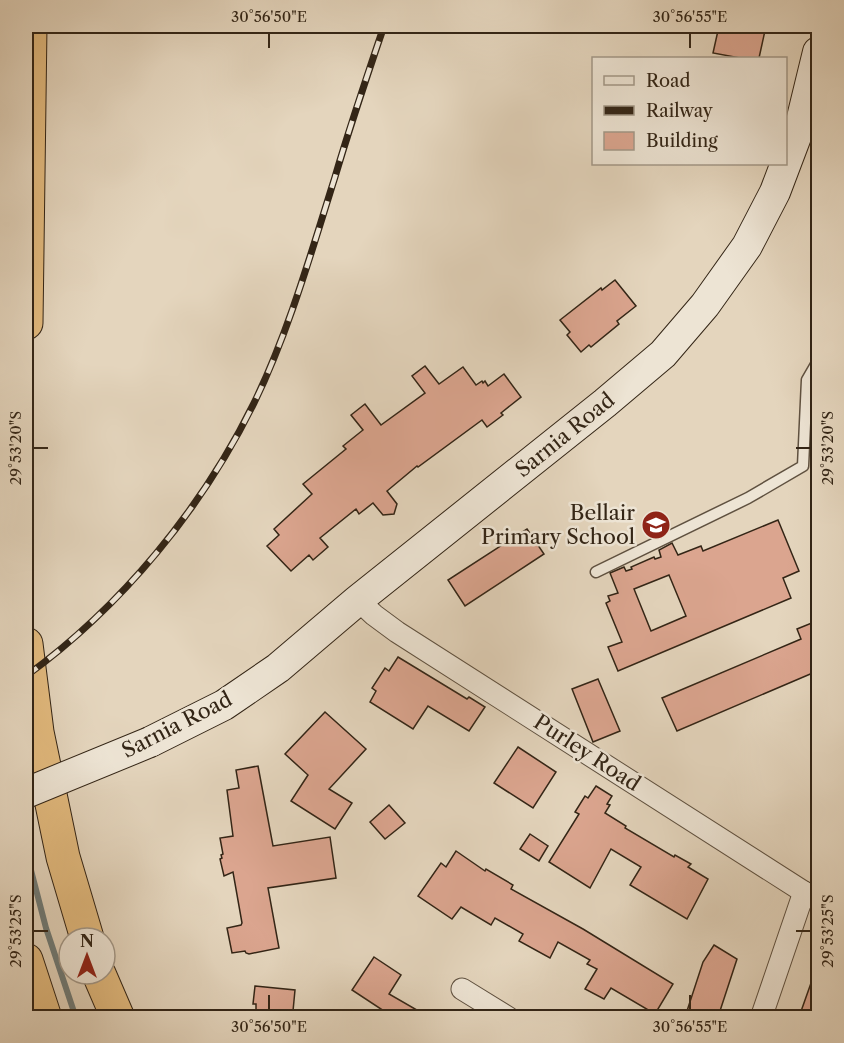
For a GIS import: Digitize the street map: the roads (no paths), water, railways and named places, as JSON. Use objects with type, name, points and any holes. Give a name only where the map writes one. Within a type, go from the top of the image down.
[{"type":"highway","points":[[26,322],[30,26]]},
{"type":"highway","points":[[26,644],[37,732],[60,846],[83,926]]},
{"type":"highway","points":[[26,960],[45,1017]]},
{"type":"highway","points":[[104,986],[118,1017]]},
{"type":"main road","name":"Sarnia Road","points":[[787,160],[800,126],[818,62]]},
{"type":"main road","name":"Sarnia Road","points":[[26,793],[150,742],[224,705],[269,674],[613,396],[663,354],[705,305],[747,246],[775,192],[785,165]]},
{"type":"street","name":"Purley Road","points":[[358,600],[397,632],[811,897]]},
{"type":"street","points":[[761,1017],[811,897]]},
{"type":"street","points":[[462,989],[509,1017]]},
{"type":"lane","points":[[596,573],[748,498],[803,466],[807,380],[819,361]]},
{"type":"waterway","points":[[26,851],[46,928],[76,1018]]},
{"type":"railway","points":[[26,676],[61,649],[126,587],[184,518],[210,481],[233,442],[267,376],[289,320],[384,26]]},
{"type":"place","name":"Bellair Primary School","points":[[656,525]]}]
